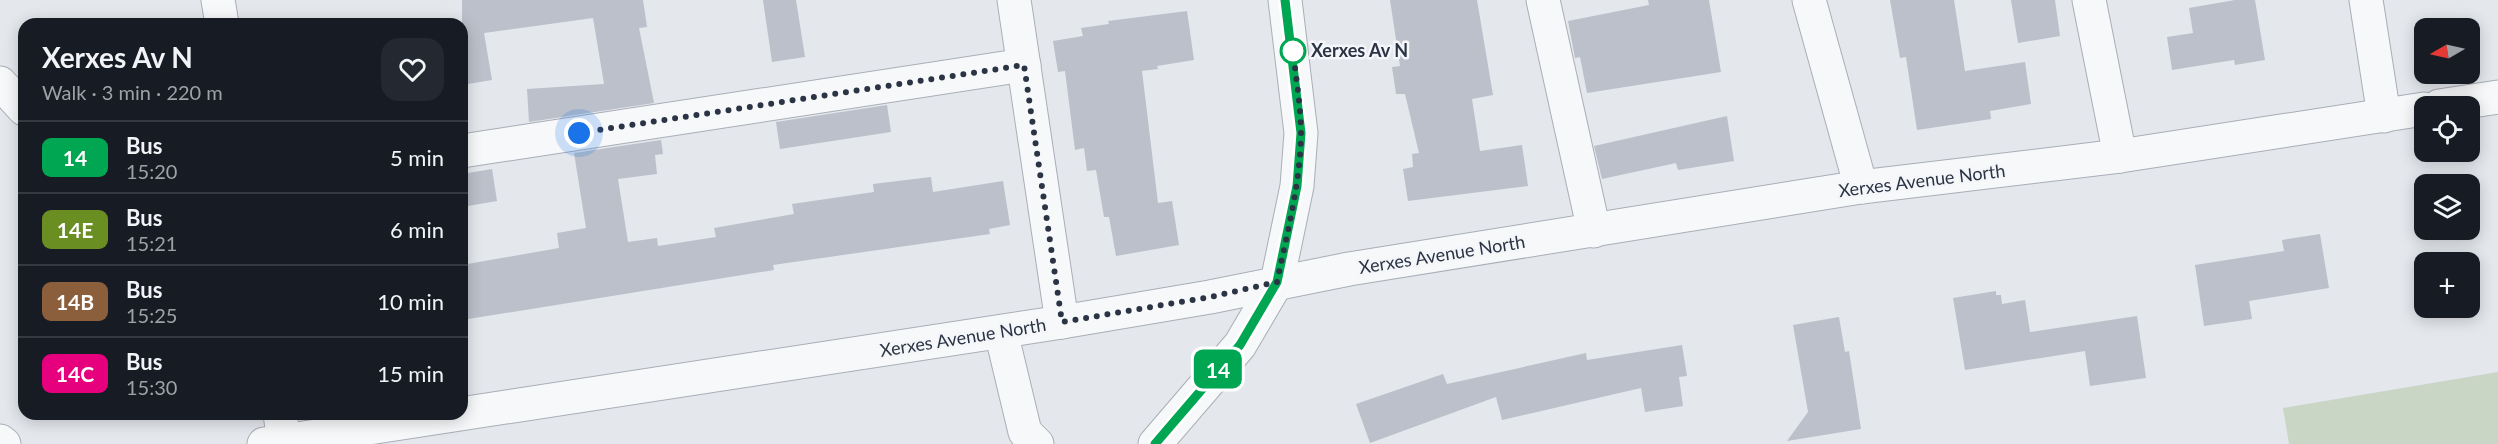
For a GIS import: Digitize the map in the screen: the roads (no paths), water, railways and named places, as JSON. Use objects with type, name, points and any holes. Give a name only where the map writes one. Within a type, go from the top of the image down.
[{"type":"street","points":[[218,0],[221,18]]},
{"type":"street","points":[[1014,0],[1062,322]]},
{"type":"street","points":[[1155,444],[1240,345],[1277,282],[1297,186],[1301,133],[1285,0]]},
{"type":"street","points":[[1543,0],[1594,231]]},
{"type":"street","points":[[1809,0],[1861,188]]},
{"type":"street","points":[[2089,0],[2120,156]]},
{"type":"street","points":[[2366,0],[2384,116]]},
{"type":"street","points":[[468,150],[1024,65]]},
{"type":"street","points":[[0,83],[18,102]]},
{"type":"street","points":[[2480,100],[2498,97]]},
{"type":"street","name":"Xerxes Avenue North","points":[[468,406],[1001,332],[1210,297],[1277,282],[1861,188],[2120,156],[2414,111]]},
{"type":"street","points":[[1001,332],[1025,432],[1037,444]]},
{"type":"street","name":"Xerxes Avenue North","points":[[276,433],[369,420]]},
{"type":"street","points":[[0,441],[4,444]]},
{"type":"place","name":"Xerxes Av N","points":[[1293,51]]}]
